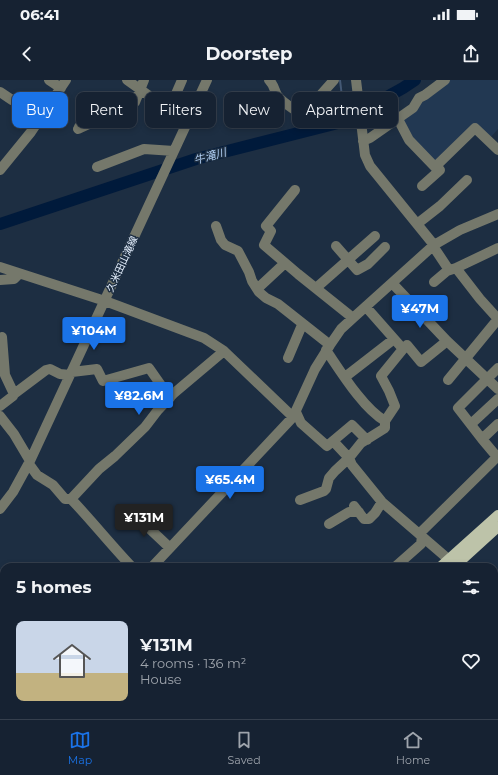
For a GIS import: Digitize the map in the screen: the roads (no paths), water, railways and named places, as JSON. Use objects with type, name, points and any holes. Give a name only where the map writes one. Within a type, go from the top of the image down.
[{"type":"main road","points":[[456,563],[498,515]]},
{"type":"main road","points":[[456,563],[498,527]]},
{"type":"street","points":[[49,80],[64,84]]},
{"type":"street","points":[[126,80],[145,94]]},
{"type":"street","points":[[137,97],[144,80]]},
{"type":"street","points":[[176,92],[182,80]]},
{"type":"street","name":"久米田山滝線","points":[[201,92],[207,80]]},
{"type":"street","points":[[269,80],[274,84],[276,93],[281,100],[292,108]]},
{"type":"street","points":[[323,92],[334,80]]},
{"type":"street","points":[[356,80],[365,155],[370,166],[453,269],[498,319],[448,380]]},
{"type":"street","points":[[422,186],[440,170],[436,166],[435,167],[409,140],[398,119],[413,108],[419,98],[425,96],[445,80]]},
{"type":"street","points":[[0,92],[12,100]]},
{"type":"street","points":[[0,170],[34,128]]},
{"type":"street","name":"久米田山滝線","points":[[0,509],[13,492],[29,463],[184,128]]},
{"type":"street","points":[[364,141],[385,128]]},
{"type":"street","points":[[436,166],[475,128],[498,150]]},
{"type":"street","points":[[97,167],[144,149],[174,152]]},
{"type":"street","points":[[417,224],[440,206],[467,180]]},
{"type":"street","points":[[296,190],[266,226],[271,231],[264,244],[353,318]]},
{"type":"street","points":[[156,563],[294,415],[315,370],[341,329],[433,245],[460,230],[498,215]]},
{"type":"street","points":[[216,226],[221,240],[225,245],[238,251],[252,281],[258,289],[266,298],[278,304],[328,348],[345,377],[372,411],[385,421]]},
{"type":"street","points":[[316,288],[375,236]]},
{"type":"street","points":[[336,246],[357,270],[368,264],[385,247]]},
{"type":"street","points":[[434,282],[453,269],[498,248]]},
{"type":"street","points":[[258,289],[285,263]]},
{"type":"street","points":[[0,267],[105,301],[204,338],[224,351],[327,446],[352,425],[366,440]]},
{"type":"street","points":[[0,280],[14,279],[19,274]]},
{"type":"street","points":[[392,283],[447,341],[498,389]]},
{"type":"street","points":[[366,307],[402,349]]},
{"type":"street","points":[[288,358],[302,324]]},
{"type":"street","points":[[2,337],[5,376],[14,394]]},
{"type":"street","points":[[345,377],[394,339]]},
{"type":"street","points":[[300,500],[324,491],[329,478],[335,470],[349,458],[361,443],[385,428],[385,421],[395,406],[381,376],[402,349],[407,345],[421,362],[447,341]]},
{"type":"street","points":[[71,499],[99,469],[145,427],[158,410],[170,398],[224,351]]},
{"type":"street","points":[[0,406],[46,370],[50,369],[60,374],[71,374],[97,369],[103,381],[149,368],[170,398]]},
{"type":"street","points":[[399,563],[421,544],[421,535],[498,457],[458,408],[498,368]]},
{"type":"street","points":[[472,424],[498,399]]},
{"type":"street","points":[[0,416],[14,434],[37,475],[53,485],[65,499],[71,499],[128,563]]},
{"type":"street","points":[[482,439],[498,424]]},
{"type":"street","points":[[333,441],[349,458],[352,466],[382,502],[452,563]]},
{"type":"street","points":[[329,524],[357,509],[364,518],[369,519],[382,502]]},
{"type":"street","points":[[133,513],[170,548]]},
{"type":"waterway","points":[[340,80],[341,92]]},
{"type":"waterway","name":"牛滝川","points":[[0,224],[196,159],[342,122],[415,80]]}]
